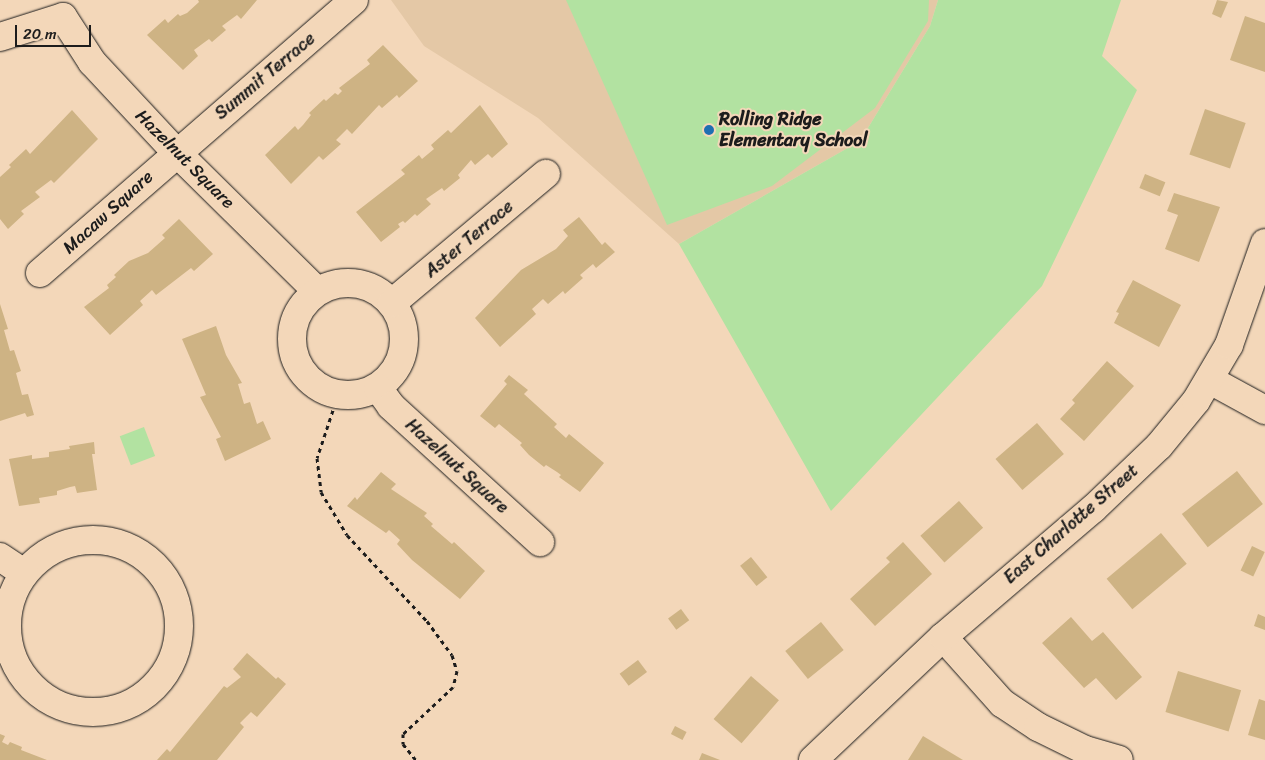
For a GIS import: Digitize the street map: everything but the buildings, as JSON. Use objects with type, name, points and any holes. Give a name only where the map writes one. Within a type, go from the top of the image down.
[{"type":"street","name":"Summit Terrace","points":[[176,152],[354,0]]},
{"type":"street","name":"Hazelnut Square","points":[[64,8],[92,62],[176,152],[317,291]]},
{"type":"street","points":[[0,37],[64,8]]},
{"type":"street","name":"Macaw Square","points":[[40,273],[176,152]]},
{"type":"street","name":"Aster Terrace","points":[[392,303],[546,174]]},
{"type":"street","name":"East Charlotte Street","points":[[813,760],[943,637],[1093,509],[1158,446],[1210,380],[1228,345],[1265,243]]},
{"type":"street","points":[[343,283],[360,284],[376,290],[392,303],[400,318],[405,342],[397,368],[378,388],[353,396],[338,395],[310,382],[294,358],[291,343],[295,320],[307,300],[317,291],[343,283]]},
{"type":"street","points":[[1210,380],[1265,410]]},
{"type":"street","name":"Hazelnut Square","points":[[378,388],[391,406],[540,542]]},
{"type":"street","points":[[100,539],[132,548],[159,569],[173,593],[180,620],[177,646],[164,676],[143,698],[118,709],[82,713],[55,705],[31,688],[11,658],[5,627],[9,600],[24,573],[58,546],[100,539]]},
{"type":"street","points":[[0,557],[24,573]]},
{"type":"street","points":[[943,637],[1002,703],[1038,727],[1077,746],[1119,760]]},
{"type":"path","points":[[338,395],[317,458],[321,492],[347,535],[427,621],[452,655],[457,671],[453,688],[403,734],[403,744],[416,760]]},
{"type":"shaded area","name":"Rolling Ridge Elementary School","points":[[391,0],[938,0],[930,26],[860,141],[679,244],[538,118],[424,46]]},
{"type":"green space","name":"Rolling Ridge Elementary School","points":[[566,0],[929,0],[928,21],[875,108],[772,186],[667,225]]},
{"type":"green space","points":[[938,0],[1121,0],[1102,56],[1137,90],[1042,286],[831,511],[679,244],[860,141],[930,26]]},
{"type":"green space","points":[[144,427],[155,456],[131,465],[120,436]]},
{"type":"place","name":"Rolling Ridge Elementary School","points":[[709,130]]}]
